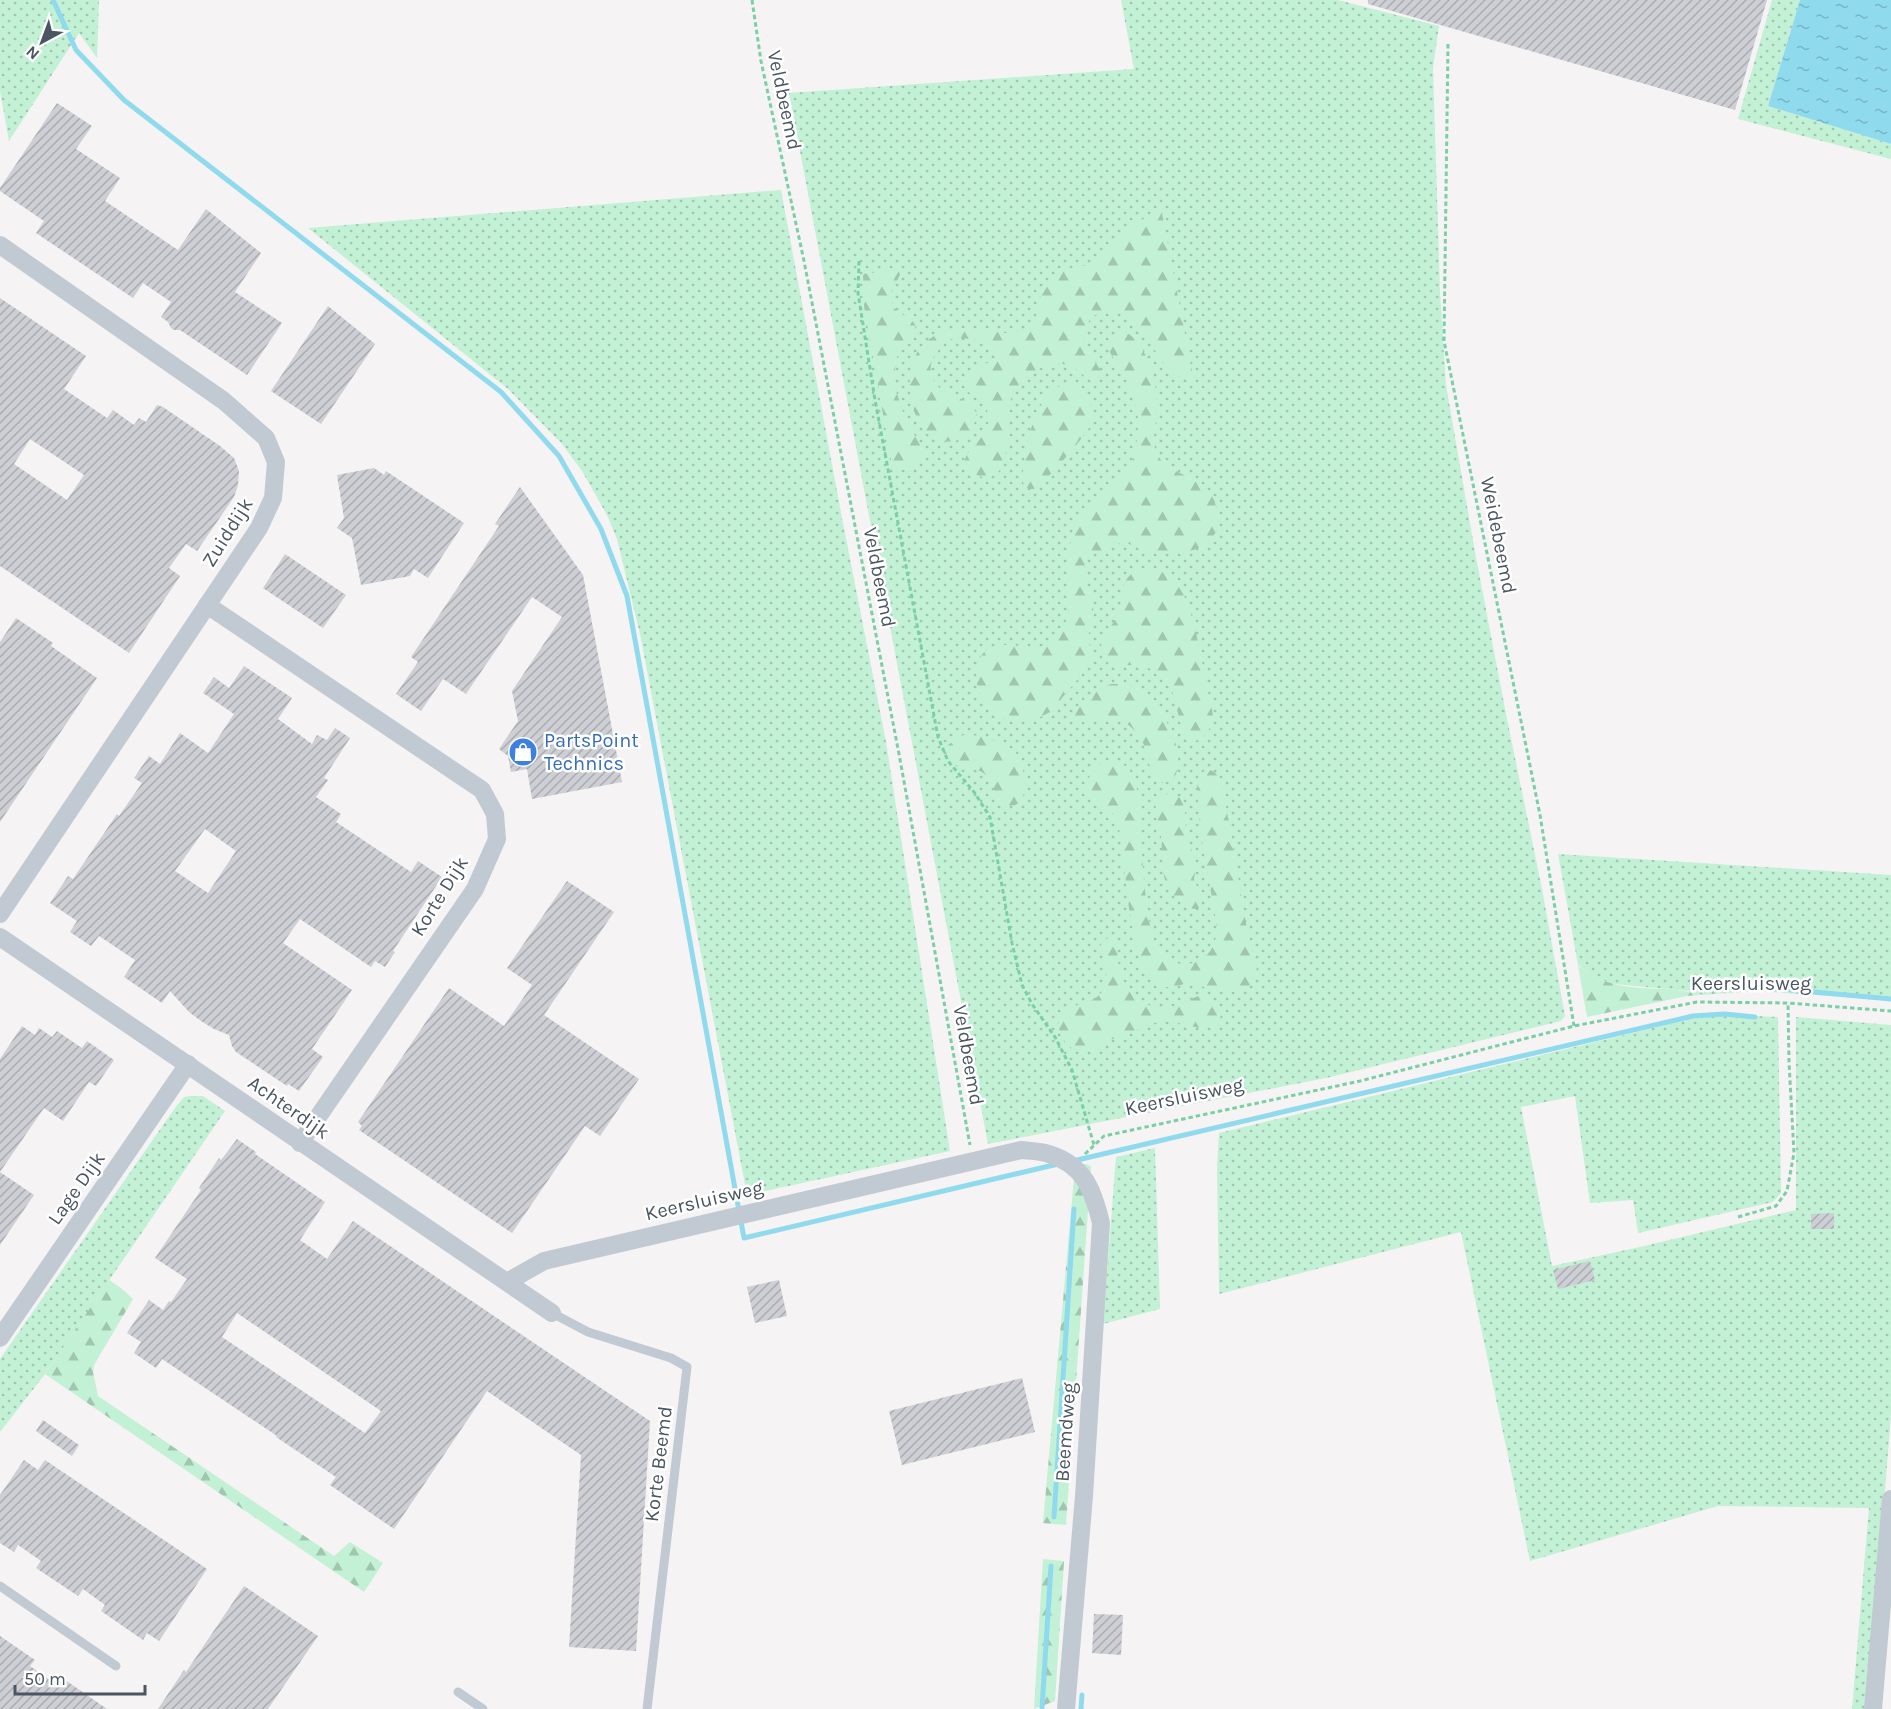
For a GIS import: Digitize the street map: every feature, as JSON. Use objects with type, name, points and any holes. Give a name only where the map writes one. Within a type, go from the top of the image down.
[{"type":"street","name":"Zuiddijk","points":[[0,245],[224,401],[266,438],[276,462],[273,498],[259,528],[0,914]]},
{"type":"street","name":"Korte Dijk","points":[[207,605],[482,790],[495,814],[497,838],[476,888],[300,1143]]},
{"type":"street","name":"Achterdijk","points":[[0,937],[552,1313]]},
{"type":"street","name":"Lage Dijk","points":[[0,1338],[188,1065]]},
{"type":"street","name":"Keersluisweg","points":[[507,1282],[544,1260],[1021,1149],[1048,1154],[1073,1165]]},
{"type":"street","name":"Beemdweg","points":[[1066,1709],[1084,1496],[1101,1223],[1095,1198],[1085,1179],[1073,1165]]},
{"type":"street","points":[[1873,1709],[1891,1499]]},
{"type":"lane","name":"Korte Beemd","points":[[552,1313],[588,1332],[671,1358],[687,1367],[647,1709]]},
{"type":"lane","points":[[0,1586],[116,1666]]},
{"type":"lane","points":[[458,1692],[483,1709]]},
{"type":"path","name":"Veldbeemd","points":[[752,0],[761,61],[806,273],[899,754],[973,1160]]},
{"type":"path","name":"Weidebeemd","points":[[1448,44],[1444,341],[1540,815],[1575,1026]]},
{"type":"path","points":[[859,261],[858,292],[873,389],[938,737],[948,761],[974,792],[990,817],[1012,943],[1022,985],[1055,1037],[1072,1070],[1094,1145]]},
{"type":"path","name":"Keersluisweg","points":[[1073,1165],[1104,1136],[1360,1081],[1575,1026],[1697,1002],[1788,1003],[1891,1011]]},
{"type":"path","points":[[1738,1217],[1776,1206],[1787,1191],[1794,1153],[1788,1003]]},
{"type":"green space","points":[[0,0],[99,0],[97,58],[79,33],[9,141],[0,91]]},
{"type":"green space","points":[[1121,0],[1338,0],[1439,26],[1433,68],[1440,292],[1446,385],[1475,552],[1565,1016],[1561,1021],[1326,1078],[988,1144],[789,93],[1134,69]]},
{"type":"green space","points":[[1772,0],[1800,0],[1768,106],[1891,144],[1891,159],[1738,119]]},
{"type":"green space","points":[[781,190],[886,742],[950,1151],[747,1195],[640,634],[617,539],[607,515],[582,471],[562,444],[508,389],[308,228]]},
{"type":"green space","points":[[1161,208],[1194,381],[1181,377],[1166,366],[1147,338],[1130,321],[1117,312],[1104,310],[1092,318],[1084,332],[1087,347],[1103,375],[1099,380],[1092,381],[1073,367],[1058,364],[1043,367],[1023,379],[1010,401],[1007,446],[1002,466],[997,473],[985,477],[972,472],[965,465],[970,451],[988,425],[988,414],[982,402],[967,391],[966,383],[975,369],[995,359],[996,352],[983,343],[954,338],[946,342],[934,357],[931,374],[941,389],[969,403],[977,415],[972,428],[961,439],[949,442],[929,436],[919,423],[910,389],[910,371],[922,345],[938,334],[957,329],[967,328],[1006,333],[1017,332],[1030,326],[1037,314],[1044,286],[1053,275],[1094,261],[1109,244]]},
{"type":"green space","points":[[901,269],[891,293],[892,303],[916,326],[898,352],[894,375],[896,391],[907,423],[925,452],[921,460],[897,473],[893,471],[864,306],[863,274]]},
{"type":"green space","points":[[1123,331],[1133,337],[1140,346],[1152,372],[1156,400],[1154,439],[1156,451],[1167,465],[1199,482],[1212,495],[1215,501],[1218,528],[1212,538],[1187,552],[1157,553],[1122,543],[1092,554],[1084,568],[1093,607],[1089,634],[1090,665],[1050,712],[1038,718],[1015,721],[997,714],[984,700],[977,682],[978,663],[984,652],[992,647],[1002,645],[1046,646],[1062,633],[1068,611],[1069,549],[1079,515],[1090,502],[1124,476],[1136,449],[1138,419],[1133,395],[1108,344],[1111,337]]},
{"type":"green space","points":[[1069,383],[1081,389],[1089,401],[1092,414],[1089,428],[1072,451],[1045,480],[1033,489],[1029,489],[1023,484],[1023,475],[1034,419],[1048,395],[1057,387]]},
{"type":"green space","points":[[1148,567],[1162,572],[1178,586],[1186,600],[1194,625],[1213,718],[1208,731],[1198,740],[1191,740],[1186,736],[1171,687],[1167,681],[1148,668],[1135,665],[1113,665],[1102,656],[1102,643],[1116,618],[1125,582],[1137,571]]},
{"type":"green space","points":[[1111,684],[1135,687],[1145,693],[1163,715],[1176,743],[1178,757],[1177,770],[1172,781],[1162,783],[1153,778],[1140,736],[1123,721],[1107,718],[1079,723],[1076,711],[1079,705],[1091,694]]},
{"type":"green space","points":[[965,734],[999,742],[1016,753],[1022,767],[1025,785],[1021,800],[1016,805],[1003,804],[988,777],[983,773],[951,762],[947,753],[948,745]]},
{"type":"green space","points":[[1111,760],[1121,763],[1130,771],[1136,787],[1145,887],[1152,935],[1158,949],[1167,959],[1178,963],[1190,964],[1201,959],[1210,951],[1216,938],[1216,921],[1200,829],[1197,781],[1207,770],[1219,778],[1224,794],[1248,935],[1257,970],[1248,987],[1236,992],[1226,992],[1187,983],[1174,987],[1163,987],[1146,975],[1137,953],[1118,820],[1094,800],[1086,790],[1087,783],[1095,769]]},
{"type":"green space","points":[[1165,794],[1180,798],[1185,809],[1186,831],[1196,865],[1194,879],[1199,891],[1200,903],[1199,908],[1196,909],[1180,902],[1173,895],[1165,880],[1156,804],[1158,799]]},
{"type":"green space","points":[[1558,854],[1891,875],[1891,1000],[1756,991],[1700,995],[1688,991],[1614,984],[1594,977],[1578,965]]},
{"type":"green space","points":[[1109,938],[1116,948],[1122,978],[1138,998],[1162,1008],[1180,1004],[1194,997],[1206,996],[1212,999],[1220,1009],[1221,1015],[1217,1025],[1203,1028],[1165,1021],[1147,1025],[1092,1050],[1078,1051],[1067,1044],[1060,1033],[1058,1019],[1064,1012],[1096,998],[1102,992],[1106,983],[1106,969],[1100,946]]},
{"type":"green space","points":[[1578,966],[1602,980],[1622,986],[1678,990],[1700,995],[1587,1017]]},
{"type":"green space","points":[[1711,1014],[1778,1017],[1781,1193],[1773,1202],[1638,1233],[1633,1200],[1590,1203],[1575,1096],[1521,1107],[1552,1266],[1796,1210],[1796,1017],[1891,1025],[1891,1414],[1868,1709],[1852,1709],[1869,1508],[1718,1506],[1530,1561],[1461,1232],[1219,1294],[1217,1167],[1219,1133]]},
{"type":"green space","points":[[203,1096],[225,1111],[45,1374],[0,1432],[0,1359],[175,1108],[184,1097]]},
{"type":"green space","points":[[1155,1148],[1160,1309],[1103,1324],[1116,1157]]},
{"type":"green space","points":[[1087,1164],[1091,1167],[1066,1525],[1043,1523],[1075,1167]]},
{"type":"green space","points":[[109,1280],[133,1299],[94,1365],[93,1372],[98,1396],[334,1556],[350,1542],[383,1563],[364,1592],[45,1374]]},
{"type":"green space","points":[[1043,1559],[1064,1561],[1055,1701],[1034,1709]]},
{"type":"water","points":[[1800,0],[1891,0],[1891,144],[1768,106]]},
{"type":"building","points":[[1368,0],[1767,0],[1735,110],[1368,4]]},
{"type":"building","points":[[57,103],[92,126],[76,149],[120,178],[105,201],[178,250],[206,209],[261,253],[235,292],[282,323],[247,375],[180,330],[171,328],[168,322],[161,317],[171,302],[143,283],[133,298],[36,233],[44,221],[0,191]]},
{"type":"building","points":[[0,298],[86,356],[64,389],[107,418],[113,410],[134,425],[139,418],[146,422],[157,405],[163,407],[220,446],[234,458],[239,471],[234,497],[197,551],[186,544],[169,568],[180,576],[129,653],[0,566]],"holes":[[[30,439],[84,475],[67,500],[14,464]]]},
{"type":"building","points":[[328,306],[375,344],[321,424],[271,391]]},
{"type":"building","points":[[374,468],[384,475],[386,471],[464,523],[428,578],[414,569],[410,576],[361,585],[352,538],[337,528],[344,518],[337,475]]},
{"type":"building","points":[[520,487],[583,575],[622,782],[532,799],[527,769],[511,772],[508,756],[499,749],[518,721],[512,691],[562,617],[532,597],[466,694],[443,679],[421,711],[396,694],[418,662],[411,657],[499,526],[495,524]]},
{"type":"building","points":[[285,554],[346,595],[323,628],[263,588]]},
{"type":"building","points":[[16,618],[53,643],[51,646],[97,678],[0,822],[0,642]]},
{"type":"building","points":[[244,666],[292,698],[278,719],[312,744],[317,735],[327,740],[335,728],[350,738],[324,778],[328,780],[316,797],[341,814],[336,822],[411,872],[418,861],[442,877],[393,951],[395,952],[385,967],[375,961],[371,967],[300,919],[283,943],[352,990],[312,1049],[323,1057],[299,1091],[288,1084],[287,1086],[236,1052],[229,1035],[201,1021],[189,1012],[170,991],[162,1003],[124,977],[135,960],[99,936],[91,946],[70,932],[77,921],[50,903],[68,876],[73,879],[117,814],[119,816],[142,783],[134,778],[149,756],[160,764],[180,733],[208,753],[234,714],[203,693],[214,677],[229,688]],"holes":[[[205,829],[236,851],[208,893],[175,871]]]},
{"type":"building","points":[[567,881],[614,912],[544,1015],[639,1079],[600,1136],[585,1126],[512,1233],[359,1130],[362,1126],[358,1122],[449,988],[504,1026],[532,985],[507,968]]},
{"type":"building","points":[[22,1026],[35,1035],[39,1028],[52,1037],[57,1031],[82,1048],[87,1041],[114,1060],[96,1086],[89,1082],[63,1121],[44,1108],[0,1172],[0,1059]]},
{"type":"building","points":[[237,1139],[325,1202],[300,1240],[327,1259],[353,1221],[650,1421],[636,1651],[569,1647],[581,1455],[487,1391],[394,1529],[330,1485],[336,1477],[277,1436],[162,1359],[156,1368],[134,1353],[141,1342],[127,1333],[149,1300],[163,1310],[187,1279],[155,1258],[201,1190],[199,1188],[219,1158],[221,1160]],"holes":[[[237,1313],[381,1411],[365,1433],[222,1337]]]},
{"type":"building","points":[[0,1172],[34,1195],[0,1245]]},
{"type":"building","points":[[1834,1213],[1834,1229],[1811,1229],[1811,1214]]},
{"type":"building","points":[[1590,1261],[1595,1280],[1558,1289],[1553,1270]]},
{"type":"building","points":[[779,1280],[787,1316],[755,1323],[747,1287]]},
{"type":"building","points":[[1022,1378],[1035,1432],[902,1465],[889,1411]]},
{"type":"building","points":[[43,1420],[79,1445],[72,1456],[36,1431]]},
{"type":"building","points":[[24,1460],[38,1470],[45,1460],[207,1569],[159,1641],[147,1633],[143,1640],[101,1611],[105,1605],[83,1589],[78,1596],[36,1568],[41,1561],[18,1545],[14,1552],[0,1543],[0,1495]]},
{"type":"building","points":[[244,1586],[318,1636],[268,1709],[158,1709],[184,1670],[186,1672]]},
{"type":"building","points":[[1094,1614],[1123,1615],[1121,1655],[1092,1653]]},
{"type":"building","points":[[0,1636],[35,1660],[30,1666],[53,1682],[58,1675],[107,1709],[0,1709]]},
{"type":"waterway","points":[[53,0],[76,50],[124,100],[501,392],[559,456],[601,529],[627,596],[744,1238],[1058,1164]]},
{"type":"waterway","points":[[1759,987],[1891,999]]},
{"type":"waterway","points":[[1073,1161],[1693,1016],[1724,1014],[1755,1017]]},
{"type":"waterway","points":[[1054,1517],[1074,1209]]},
{"type":"waterway","points":[[1042,1708],[1051,1566]]},
{"type":"waterway","points":[[1081,1709],[1082,1695]]},
{"type":"place","name":"PartsPoint Technics","points":[[523,752]]}]
